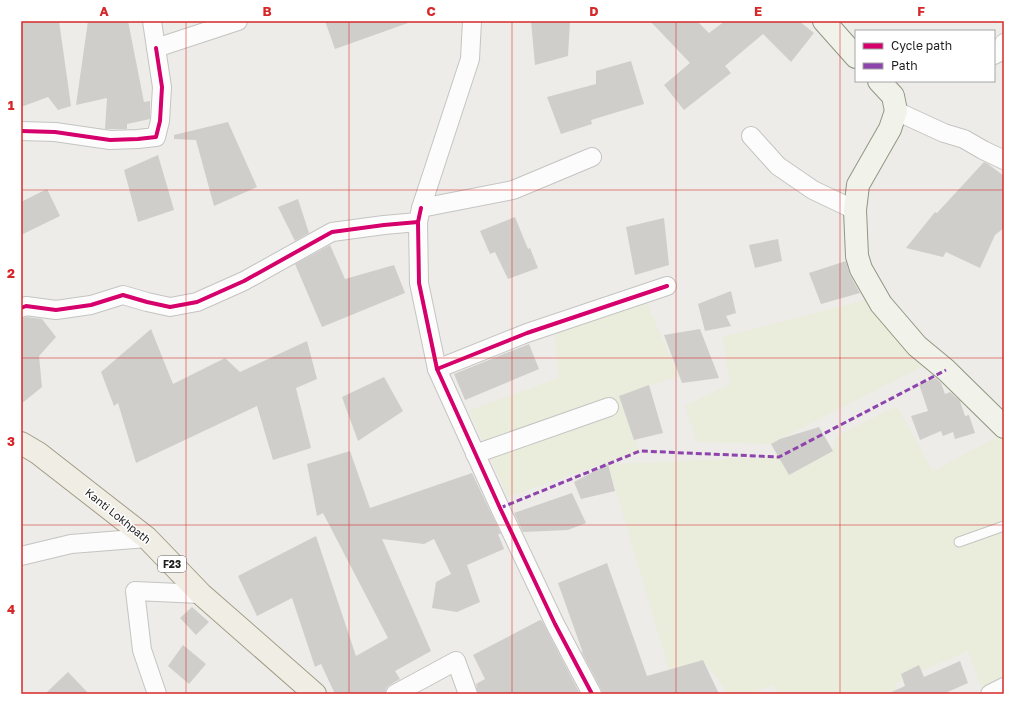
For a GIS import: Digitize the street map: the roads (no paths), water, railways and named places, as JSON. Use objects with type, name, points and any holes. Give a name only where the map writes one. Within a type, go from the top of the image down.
[{"type":"main road","points":[[824,21],[855,56]]},
{"type":"main road","points":[[880,82],[893,96],[896,111],[890,129],[858,185],[855,210],[857,256],[861,269],[881,304],[917,346],[946,370],[1004,427]]},
{"type":"main road","name":"Kanti Lokhpath","points":[[21,443],[38,452],[147,538],[201,594],[315,694]]},
{"type":"street","points":[[21,131],[55,132],[110,140],[156,137],[160,121],[162,87],[152,21]]},
{"type":"street","points":[[156,48],[238,21]]},
{"type":"street","points":[[472,21],[470,59],[420,215],[419,283],[438,369],[475,454],[555,624],[592,694]]},
{"type":"street","points":[[896,111],[944,133],[964,139],[1004,160]]},
{"type":"street","points":[[751,136],[778,166],[813,190],[855,210]]},
{"type":"street","points":[[21,308],[26,306],[56,310],[91,305],[123,295],[170,307],[197,302],[244,281],[332,232],[384,225],[513,190],[592,157]]},
{"type":"street","points":[[438,369],[527,333],[667,286]]},
{"type":"street","points":[[475,454],[609,407]]},
{"type":"street","points":[[21,556],[71,544],[147,538]]},
{"type":"street","points":[[157,694],[142,650],[135,590],[201,594]]},
{"type":"street","points":[[395,694],[456,661],[468,694]]},
{"type":"street","points":[[990,694],[1004,687]]},
{"type":"lane","points":[[959,542],[1004,526]]}]
